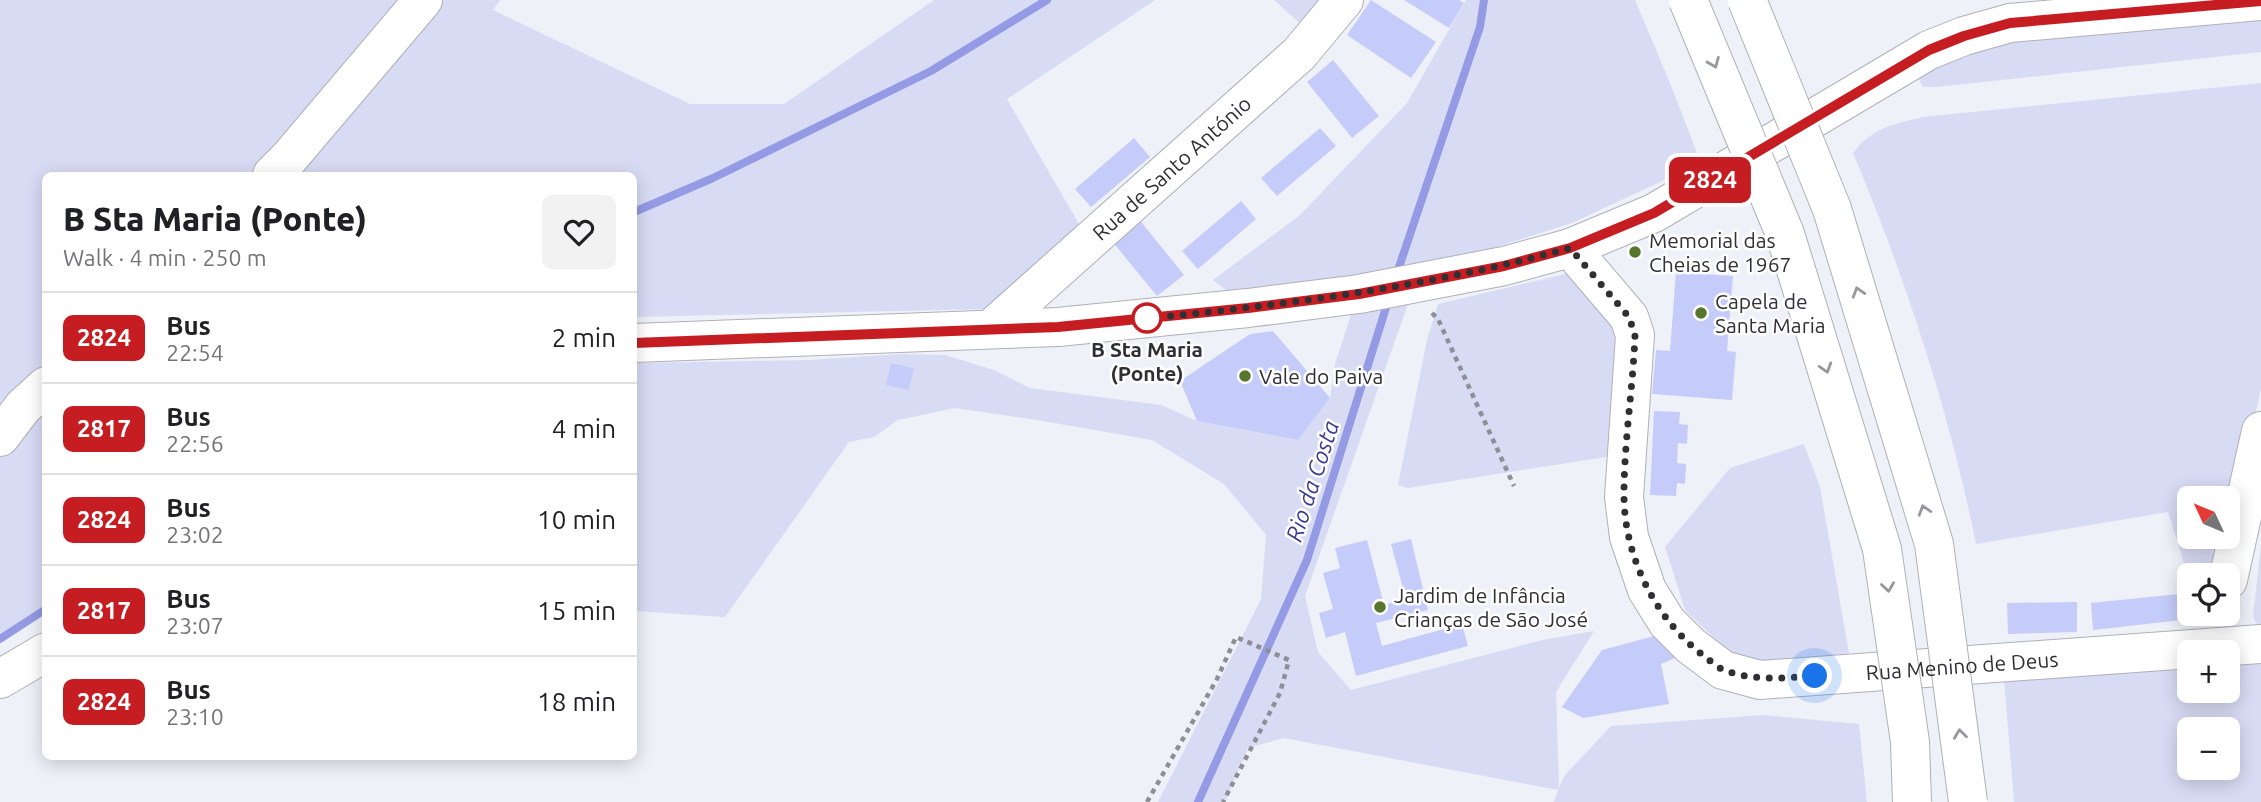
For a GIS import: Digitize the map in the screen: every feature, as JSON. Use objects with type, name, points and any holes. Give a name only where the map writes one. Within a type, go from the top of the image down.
[{"type":"main road","points":[[275,172],[423,0]]},
{"type":"main road","name":"Rua de Santo António","points":[[990,329],[1298,54],[1344,0]]},
{"type":"main road","points":[[1688,0],[1785,234],[1882,550],[1910,742],[1912,802]]},
{"type":"main road","points":[[1747,0],[1832,209],[1934,544],[1968,802]]},
{"type":"main road","points":[[637,343],[1085,324],[1359,294],[1504,266],[1570,248],[1654,213],[1929,50],[1964,36],[2010,23],[2180,4],[2261,1]]},
{"type":"main road","name":"Rua Menino de Deus","points":[[1570,248],[1629,317],[1635,335],[1624,497],[1629,537],[1647,590],[1667,622],[1691,646],[1723,670],[1760,680],[2216,631],[2261,644]]},
{"type":"main road","points":[[0,436],[23,407],[42,390]]},
{"type":"main road","points":[[2232,563],[2261,432]]},
{"type":"main road","points":[[0,679],[42,654]]},
{"type":"path","points":[[1438,319],[1514,486]]},
{"type":"path","points":[[1147,802],[1217,679],[1236,637],[1289,660],[1280,693],[1223,802]]},
{"type":"shaded area","points":[[0,0],[500,0],[493,10],[690,104],[784,104],[934,0],[1155,0],[1007,99],[1079,224],[987,309],[637,317],[637,172],[42,172],[42,611],[0,639]]},
{"type":"shaded area","points":[[1274,0],[1329,0],[1307,30]]},
{"type":"shaded area","points":[[1466,0],[1635,0],[1701,163],[1572,223],[1436,266],[1231,294],[1213,280],[1300,215],[1407,103]]},
{"type":"shaded area","points":[[2261,16],[2261,52],[1937,87],[1923,87],[1918,77],[1949,58],[2006,43]]},
{"type":"shaded area","points":[[2261,83],[2261,389],[2239,486],[2177,486],[2177,541],[2168,512],[1976,544],[1953,444],[1924,346],[1891,249],[1853,153],[1876,132],[1923,117]]},
{"type":"shaded area","points":[[1569,273],[1621,338],[1617,449],[1606,457],[1408,488],[1398,485],[1427,340],[1438,304]]},
{"type":"shaded area","points":[[1408,304],[1305,596],[1318,652],[1351,690],[1542,640],[1594,631],[1556,692],[1559,788],[1565,775],[1611,726],[1763,715],[1859,724],[1867,802],[1554,802],[1558,790],[1284,738],[1248,748],[1225,802],[1158,802],[1261,599],[1266,535],[1224,484],[1152,440],[1037,420],[955,408],[898,420],[874,437],[849,442],[725,617],[637,611],[637,363],[809,360],[901,354],[945,355],[994,370],[1030,388],[1161,405],[1197,421],[1298,440],[1330,398],[1335,364],[1352,312]]},
{"type":"shaded area","points":[[1804,444],[1820,487],[1849,653],[1776,664],[1729,653],[1685,610],[1665,547],[1730,468]]},
{"type":"shaded area","points":[[2261,545],[2261,626],[2258,626],[2253,617]]},
{"type":"shaded area","points":[[2180,550],[2223,550],[2218,563],[2184,563]]},
{"type":"shaded area","points":[[2261,657],[2261,802],[2014,802],[2004,678],[2177,664],[2177,703],[2240,703],[2240,659]]},
{"type":"building","points":[[1371,0],[1436,42],[1411,78],[1347,35]]},
{"type":"building","points":[[1404,0],[1459,0],[1464,3],[1449,28]]},
{"type":"building","points":[[1333,60],[1379,116],[1352,138],[1307,82]]},
{"type":"building","points":[[1320,128],[1336,146],[1277,196],[1261,178]]},
{"type":"building","points":[[1134,138],[1150,157],[1091,207],[1075,189]]},
{"type":"building","points":[[1241,201],[1256,219],[1198,269],[1182,251]]},
{"type":"building","points":[[1138,218],[1184,275],[1157,296],[1111,240]]},
{"type":"building","name":"Capela de Santa Maria","points":[[1676,272],[1733,276],[1727,351],[1736,352],[1732,400],[1652,394],[1656,350],[1670,351]]},
{"type":"building","points":[[1273,331],[1330,398],[1298,440],[1197,421],[1180,381],[1250,334]]},
{"type":"building","points":[[891,363],[914,368],[909,390],[886,385]]},
{"type":"building","points":[[1654,411],[1680,412],[1679,424],[1688,425],[1687,444],[1678,443],[1677,463],[1686,464],[1685,484],[1677,483],[1676,496],[1650,495]]},
{"type":"building","name":"Jardim de Infância Crianças de São José","points":[[1411,539],[1428,610],[1376,623],[1382,646],[1462,624],[1468,646],[1356,676],[1345,632],[1326,638],[1319,613],[1333,609],[1323,573],[1340,568],[1335,548],[1367,540],[1384,605],[1406,599],[1391,544]]},
{"type":"building","points":[[2177,594],[2177,621],[2093,630],[2091,603]]},
{"type":"building","points":[[2077,602],[2077,632],[2008,634],[2007,603]]},
{"type":"building","points":[[1658,635],[1675,658],[1661,664],[1669,704],[1583,718],[1562,707],[1602,650]]},
{"type":"waterway","points":[[637,211],[713,178],[931,71],[1047,0]]},
{"type":"waterway","name":"Rio da Costa","points":[[1396,276],[1480,27],[1484,0]]},
{"type":"waterway","name":"Rio da Costa","points":[[1198,802],[1307,560],[1389,298]]},
{"type":"waterway","points":[[0,639],[42,612]]},
{"type":"bus line","name":"2824","points":[[637,343],[1058,327],[1359,294],[1504,266],[1570,248],[1654,213],[1929,50],[1964,36],[2010,23],[2261,1]]},
{"type":"place","name":"Memorial das Cheias de 1967","points":[[1635,252]]},
{"type":"place","name":"Capela de Santa Maria","points":[[1701,313]]},
{"type":"place","name":"B Sta Maria (Ponte)","points":[[1147,318]]},
{"type":"place","name":"Vale do Paiva","points":[[1245,376]]},
{"type":"place","name":"Jardim de Infância Crianças de São José","points":[[1380,607]]},
{"type":"route","points":[[1147,318],[1140,319],[1359,294],[1504,266],[1570,248],[1629,317],[1635,335],[1624,497],[1629,537],[1647,590],[1667,622],[1691,646],[1723,670],[1760,680],[1815,676]]}]
